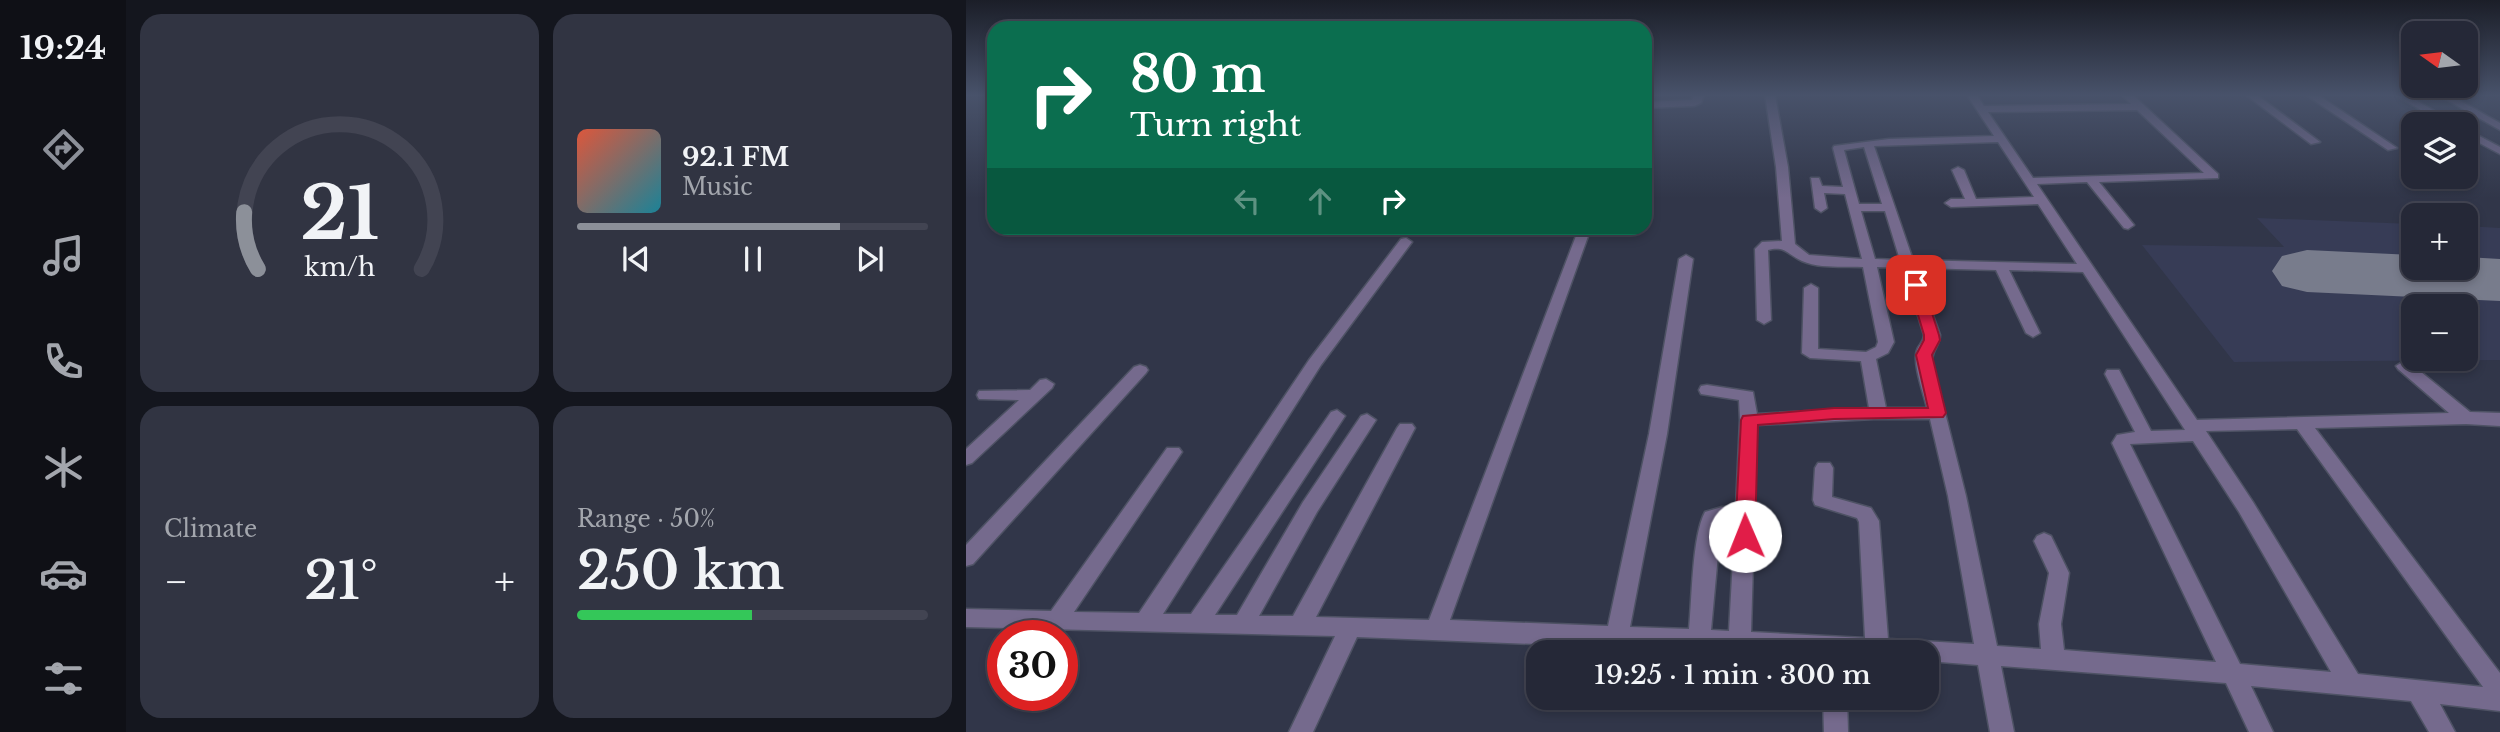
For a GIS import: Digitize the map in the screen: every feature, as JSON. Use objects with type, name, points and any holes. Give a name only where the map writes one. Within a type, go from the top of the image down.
[{"type":"street","points":[[1776,129],[1789,245],[1796,253],[1813,261],[2089,268]]},
{"type":"street","points":[[1995,129],[2246,507],[2350,683]]},
{"type":"street","points":[[2030,181],[2214,176],[2163,129]]},
{"type":"street","points":[[2298,129],[2315,142]]},
{"type":"street","points":[[2363,129],[2392,148]]},
{"type":"street","points":[[1811,288],[1810,353],[1868,358],[1883,350],[1886,342],[1869,262],[1838,148],[1842,145],[2002,139]]},
{"type":"street","points":[[2478,139],[2500,151]]},
{"type":"street","points":[[1868,144],[1932,335],[1924,355],[1957,496],[2002,732]]},
{"type":"street","points":[[1958,170],[1972,202]]},
{"type":"street","points":[[2090,179],[2128,225]]},
{"type":"street","points":[[1821,208],[1816,184],[1850,191]]},
{"type":"street","points":[[1951,203],[2043,200]]},
{"type":"street","points":[[1855,207],[1891,208]]},
{"type":"street","points":[[1436,630],[1582,235]]},
{"type":"street","points":[[1145,623],[1315,363],[1406,242]]},
{"type":"street","points":[[1764,320],[1761,249],[1767,245],[1789,245]]},
{"type":"street","points":[[1616,636],[1658,434],[1686,259]]},
{"type":"street","points":[[2000,265],[2033,333]]},
{"type":"street","points":[[1868,358],[1878,415]]},
{"type":"street","points":[[966,558],[1140,370]]},
{"type":"street","points":[[2410,371],[2466,418]]},
{"type":"street","points":[[2113,373],[2146,437]]},
{"type":"street","points":[[966,459],[1040,390],[985,395]]},
{"type":"street","points":[[1707,390],[1747,396],[1749,420],[1746,558],[1740,640]]},
{"type":"street","points":[[1749,420],[1834,414],[1937,413]]},
{"type":"street","points":[[1196,625],[1337,416]]},
{"type":"street","points":[[2261,732],[2221,642],[2164,536],[2121,443],[2123,439],[2301,422],[2499,419]]},
{"type":"street","points":[[1242,626],[1310,507],[1367,420]]},
{"type":"street","points":[[2301,422],[2500,692]]},
{"type":"street","points":[[1299,627],[1406,428]]},
{"type":"street","points":[[1057,620],[1173,452]]},
{"type":"street","points":[[1824,468],[1822,500],[1864,513],[1869,521],[1876,640]]},
{"type":"street","points":[[1078,621],[1350,627],[1699,640],[1707,544],[1712,517],[1723,514],[1745,515]]},
{"type":"street","points":[[2044,541],[2059,573],[2050,624],[2055,659]]},
{"type":"street","points":[[966,619],[1011,620]]},
{"type":"street","points":[[1300,732],[1350,627]]},
{"type":"street","points":[[1939,652],[2233,672],[2500,700]]},
{"type":"street","points":[[2418,691],[2443,732]]},
{"type":"street","points":[[1835,710],[1836,732]]},
{"type":"shaded area","points":[[2257,218],[2401,224],[2401,280],[2478,280],[2478,227],[2500,228],[2500,360],[2478,360],[2478,294],[2401,294],[2401,361],[2234,362],[2142,245],[2284,247]]},
{"type":"runway","points":[[2307,271],[2500,280]]},
{"type":"route","points":[[1745,536],[1749,420],[1834,414],[1937,413],[1924,361],[1925,348],[1931,343],[1932,335],[1916,285]]}]
